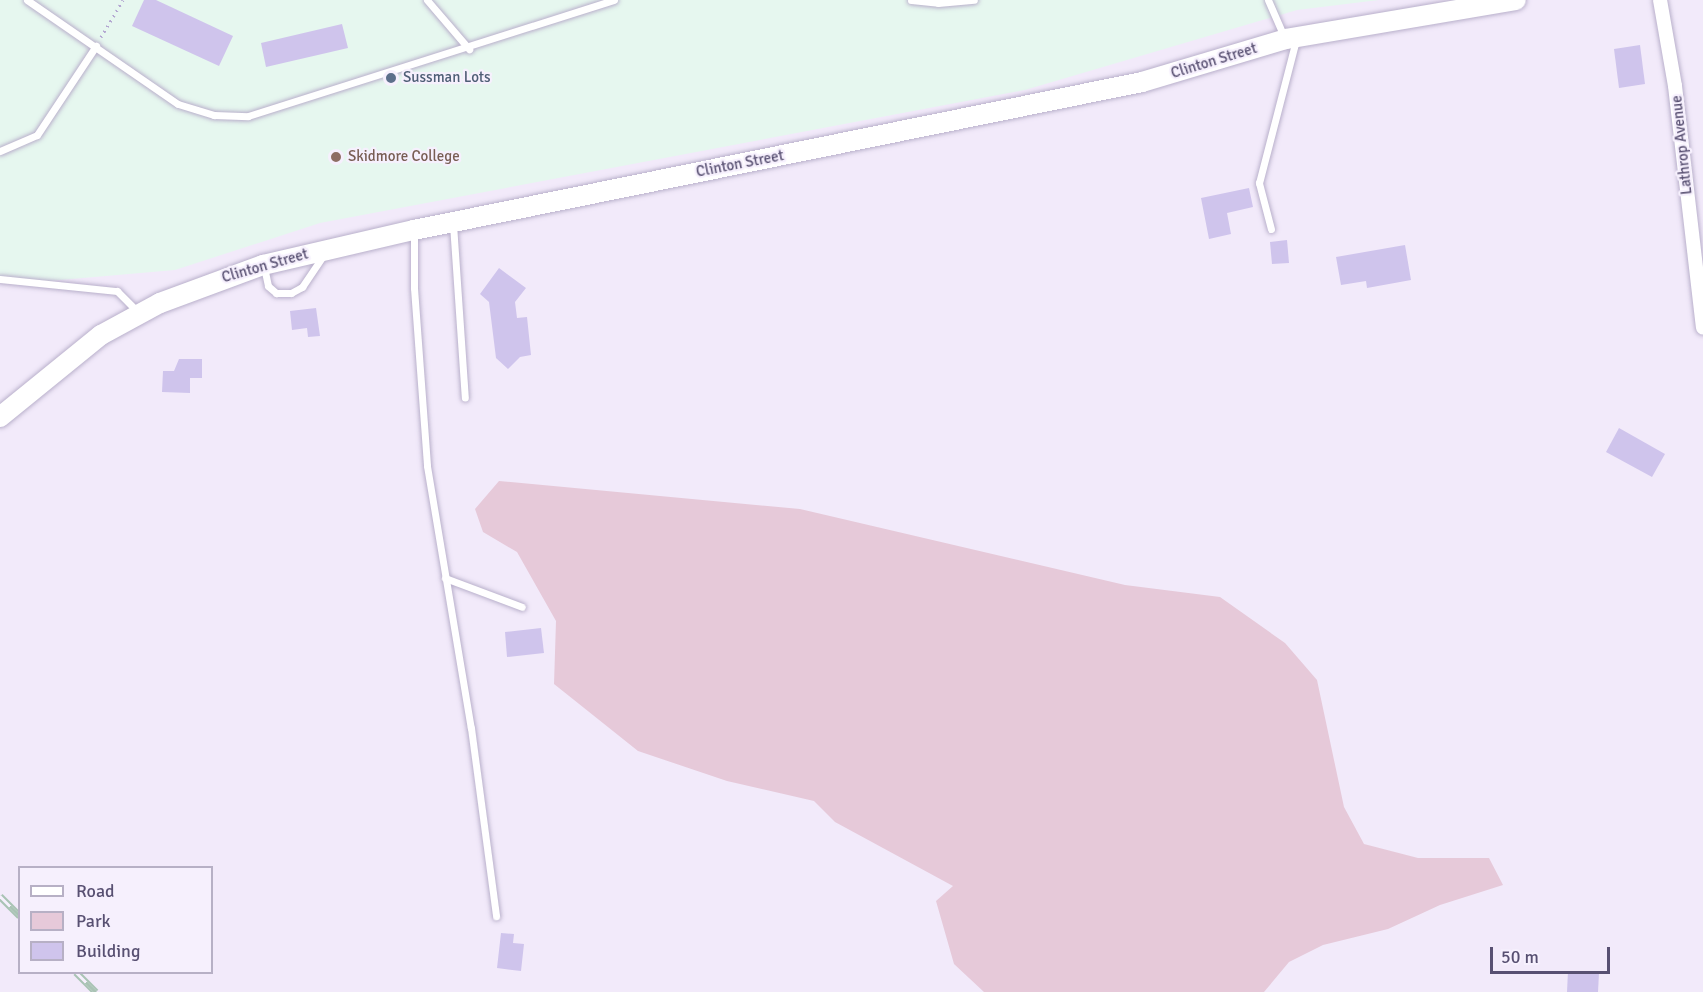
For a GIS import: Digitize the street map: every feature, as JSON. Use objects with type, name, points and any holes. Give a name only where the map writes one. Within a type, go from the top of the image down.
[{"type":"street","name":"Clinton Street","points":[[0,417],[64,362],[140,313],[219,278],[263,265],[414,230],[1142,82],[1291,38],[1516,0]]},
{"type":"street","name":"Lathrop Avenue","points":[[1660,0],[1676,86],[1703,327]]},
{"type":"lane","points":[[27,0],[178,104],[214,115],[248,116],[469,49],[614,0]]},
{"type":"lane","points":[[427,0],[469,49]]},
{"type":"lane","points":[[911,0],[938,3],[974,0]]},
{"type":"lane","points":[[1268,0],[1291,38],[1259,183],[1271,229]]},
{"type":"lane","points":[[0,151],[37,135],[96,46]]},
{"type":"lane","points":[[453,222],[465,398]]},
{"type":"lane","points":[[414,230],[414,299],[427,466],[471,728],[496,916]]},
{"type":"lane","points":[[263,265],[268,286],[276,293],[291,293],[302,287],[327,249]]},
{"type":"lane","points":[[0,279],[117,291],[140,313]]},
{"type":"lane","points":[[446,578],[522,607]]},
{"type":"path","points":[[96,46],[123,0]]},
{"type":"shaded area","name":"Skidmore College","points":[[0,0],[1379,0],[1297,10],[1025,90],[320,223],[175,270],[37,282],[0,278]]},
{"type":"green space","points":[[499,481],[800,509],[1125,585],[1220,597],[1285,643],[1317,680],[1344,807],[1364,844],[1418,858],[1489,858],[1503,885],[1440,905],[1388,929],[1323,945],[1289,962],[1264,992],[984,992],[954,964],[936,901],[953,886],[835,822],[814,801],[727,781],[638,751],[554,684],[556,621],[517,552],[483,532],[475,509]]},
{"type":"building","points":[[144,0],[156,0],[233,36],[219,66],[132,26]]},
{"type":"building","points":[[342,24],[348,48],[266,67],[261,43]]},
{"type":"building","points":[[1640,45],[1645,84],[1619,88],[1614,49]]},
{"type":"building","points":[[1249,188],[1253,207],[1227,213],[1231,234],[1209,239],[1201,198]]},
{"type":"building","points":[[1287,240],[1289,263],[1272,264],[1270,242]]},
{"type":"building","points":[[1405,245],[1411,280],[1367,288],[1366,281],[1341,285],[1336,257]]},
{"type":"building","points":[[499,268],[526,288],[515,302],[517,318],[527,317],[531,355],[520,357],[508,369],[496,358],[489,302],[480,294]]},
{"type":"building","points":[[316,308],[320,336],[308,337],[307,328],[292,330],[290,311]]},
{"type":"building","points":[[179,359],[202,359],[202,378],[190,378],[190,393],[162,392],[163,371],[174,371]]},
{"type":"building","points":[[1619,428],[1665,454],[1652,477],[1606,452]]},
{"type":"building","points":[[541,628],[544,653],[507,657],[505,632]]},
{"type":"building","points":[[501,933],[514,934],[513,943],[524,944],[521,971],[497,968]]},
{"type":"building","points":[[1568,971],[1599,973],[1598,992],[1567,992]]},
{"type":"railway","points":[[0,896],[18,914]]},
{"type":"railway","points":[[78,974],[96,992]]},
{"type":"place","name":"Sussman Lots","points":[[391,78]]},
{"type":"place","name":"Skidmore College","points":[[336,157]]}]
